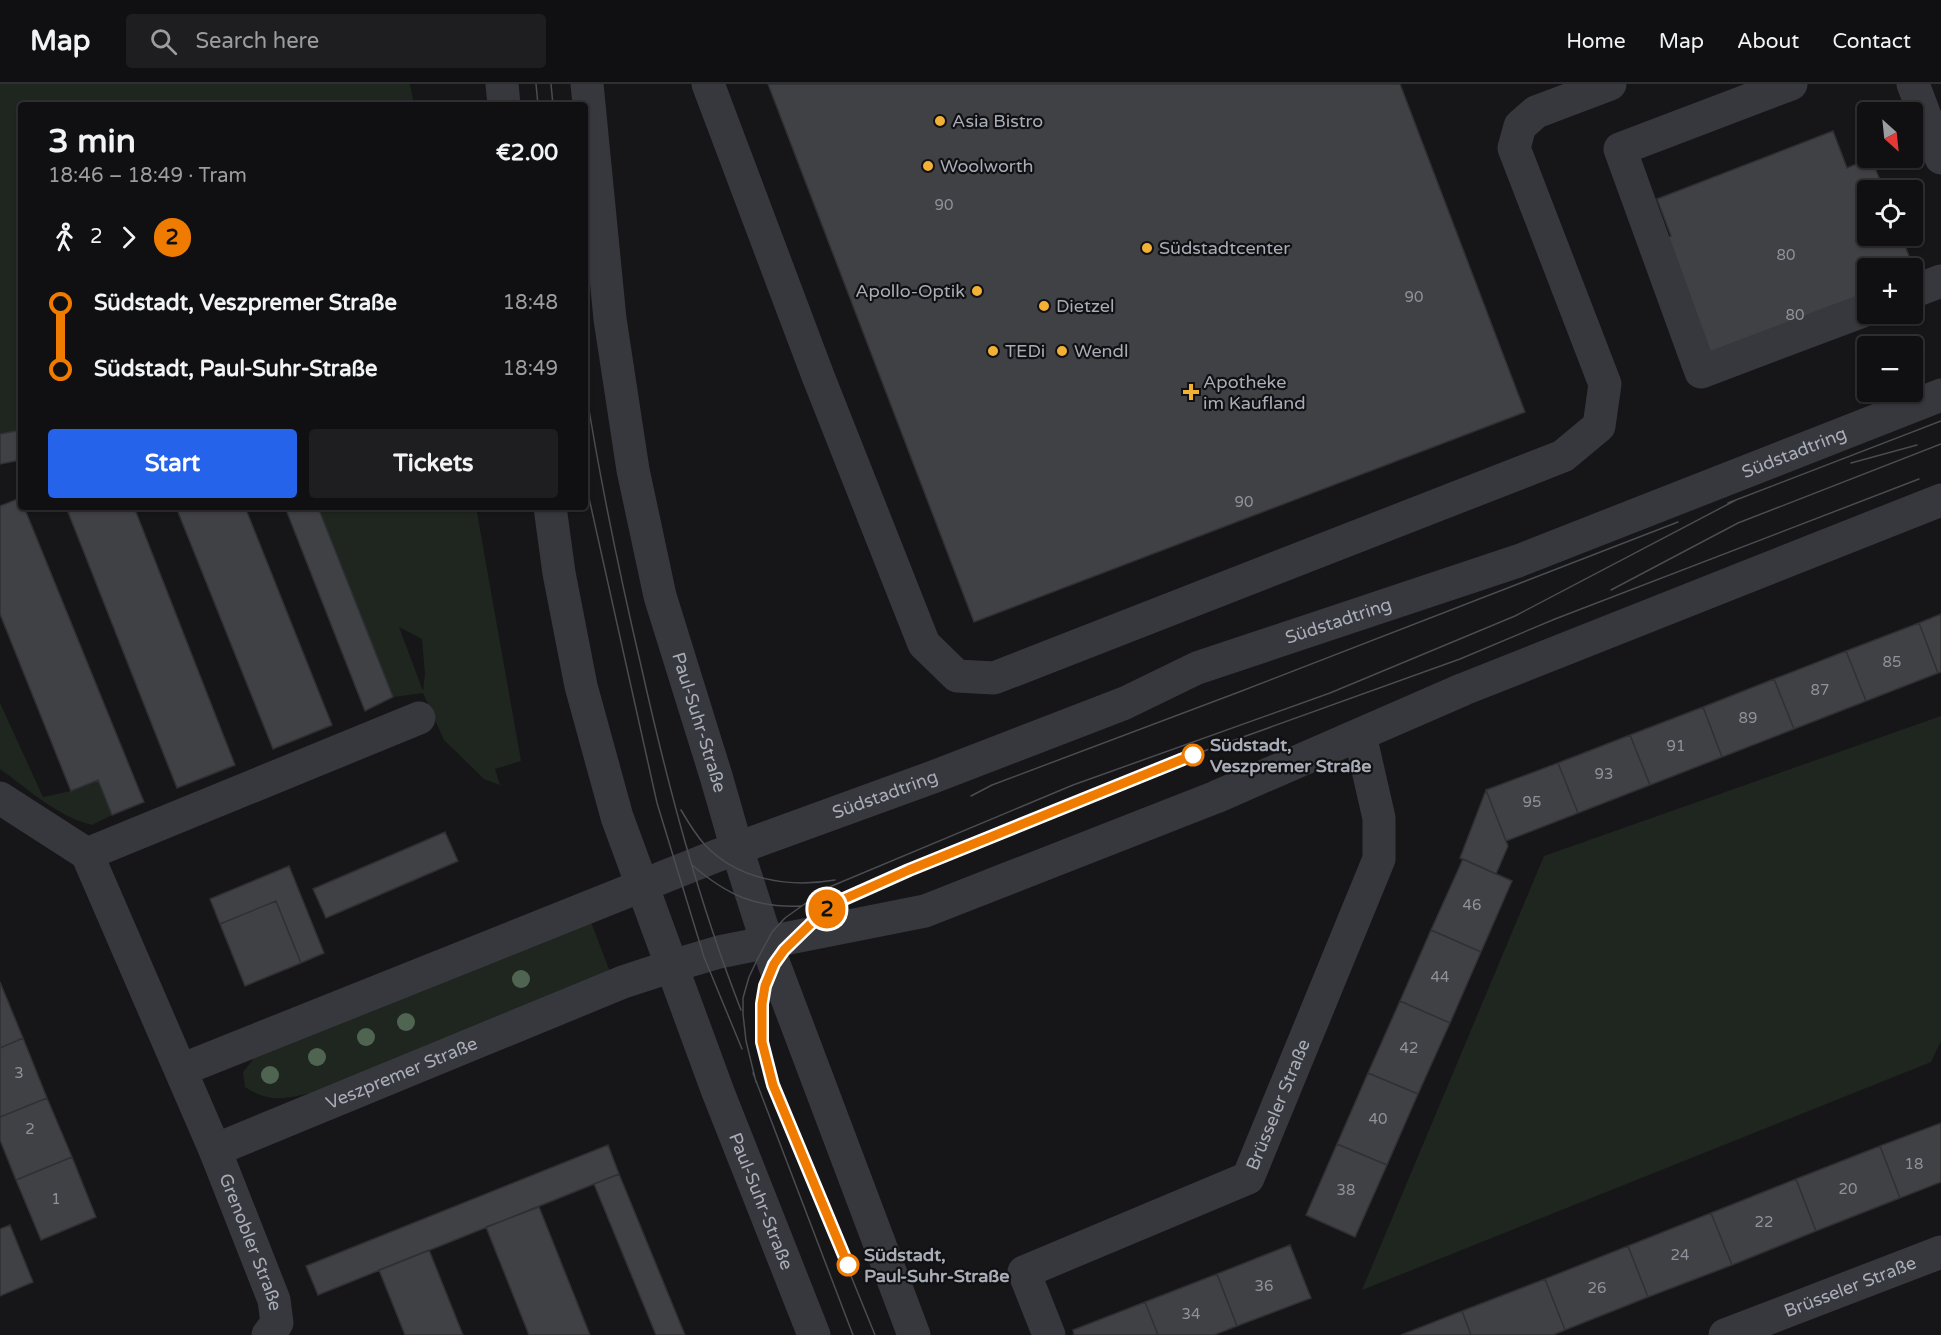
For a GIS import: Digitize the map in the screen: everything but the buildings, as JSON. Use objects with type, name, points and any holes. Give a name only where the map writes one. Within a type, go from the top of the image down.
[{"type":"street","points":[[502,84],[504,102]]},
{"type":"street","name":"Paul-Suhr-Straße","points":[[588,84],[610,319],[633,471],[660,596],[716,776],[736,849],[767,942],[914,1335]]},
{"type":"street","points":[[708,84],[818,376],[924,644],[957,676],[993,678],[1563,456],[1599,426],[1605,384],[1514,148],[1520,126],[1536,112],[1610,84]]},
{"type":"street","points":[[1791,84],[1620,149],[1701,372],[1857,313]]},
{"type":"street","points":[[1913,84],[1940,150]]},
{"type":"street","name":"Südstadtring","points":[[642,887],[736,849],[933,777],[1125,703],[1197,668],[1518,561],[1941,395]]},
{"type":"street","points":[[767,942],[925,911],[1216,797],[1464,689],[1941,500]]},
{"type":"street","points":[[181,1070],[642,887],[607,787],[581,686],[559,573],[550,510]]},
{"type":"street","points":[[87,854],[419,718]]},
{"type":"street","name":"Brüsseler Straße","points":[[1049,1335],[1024,1272],[1248,1178],[1379,859],[1379,818],[1360,735]]},
{"type":"street","points":[[0,798],[87,854],[214,1150]]},
{"type":"street","name":"Paul-Suhr-Straße","points":[[642,887],[718,1092],[814,1335]]},
{"type":"street","name":"Veszpremer Straße","points":[[214,1150],[623,982],[719,952],[767,942]]},
{"type":"street","name":"Grenobler Straße","points":[[214,1150],[274,1300],[277,1323],[268,1335]]},
{"type":"street","name":"Brüsseler Straße","points":[[1725,1335],[1941,1252]]},
{"type":"shaded area","points":[[0,84],[410,84],[413,102],[18,102],[18,431],[0,434]]},
{"type":"shaded area","points":[[319,510],[477,510],[521,761],[495,769],[500,785],[484,779],[444,740],[423,693],[393,697]],"holes":[[[399,627],[422,639],[425,674],[423,691]]]},
{"type":"shaded area","points":[[0,703],[43,797],[71,791],[98,780],[112,815],[92,825],[79,821],[44,802],[0,769]]},
{"type":"shaded area","points":[[1941,716],[1941,1041],[1931,1062],[1362,1290],[1544,856]]},
{"type":"shaded area","points":[[591,922],[610,972],[311,1093],[293,1097],[269,1098],[245,1087],[243,1072],[256,1056]]},
{"type":"tram line","points":[[536,84],[538,102]]},
{"type":"tram line","points":[[551,84],[553,102]]},
{"type":"tram line","points":[[588,403],[618,564],[662,757],[711,927],[741,1010]]},
{"type":"tram line","points":[[1728,503],[1941,421]]},
{"type":"tram line","points":[[1611,590],[1738,523],[1941,444]]},
{"type":"tram line","points":[[1851,463],[1917,445]]},
{"type":"tram line","points":[[773,1085],[762,1042],[762,1004],[765,986],[774,964],[784,950],[824,911],[844,899],[909,870],[1193,755],[1460,659],[1555,619],[1919,479]]},
{"type":"tram line","points":[[588,493],[657,803],[704,957],[742,1049]]},
{"type":"tram line","points":[[756,1082],[746,1041],[743,1014],[743,998],[749,977],[772,932],[785,918],[827,888],[1073,785],[1330,693],[1515,616],[1736,500]]},
{"type":"tram line","points":[[971,796],[992,785],[1678,522]]},
{"type":"tram line","name":"2","points":[[848,1265],[773,1085],[762,1042],[762,1004],[765,986],[774,964],[795,937],[811,922],[844,899],[909,870],[1193,755]]},
{"type":"tram line","points":[[681,810],[705,845],[718,857],[749,874],[782,882],[835,880]]},
{"type":"tram line","points":[[692,865],[717,884],[742,897],[769,905],[801,906]]},
{"type":"tram line","points":[[753,1073],[853,1335]]},
{"type":"tram line","points":[[771,1079],[875,1335]]},
{"type":"place","name":"Asia Bistro","points":[[940,121]]},
{"type":"place","name":"Woolworth","points":[[928,166]]},
{"type":"place","name":"Südstadtcenter","points":[[1147,248]]},
{"type":"place","name":"Apollo-Optik","points":[[977,291]]},
{"type":"place","name":"Dietzel","points":[[1044,306]]},
{"type":"place","name":"TEDi","points":[[993,351]]},
{"type":"place","name":"Wendl","points":[[1062,351]]},
{"type":"place","name":"Apotheke im Kaufland","points":[[1191,392]]},
{"type":"place","name":"Südstadt, Veszpremer Straße","points":[[1193,755]]},
{"type":"place","name":"Südstadt, Paul-Suhr-Straße","points":[[848,1265]]}]
